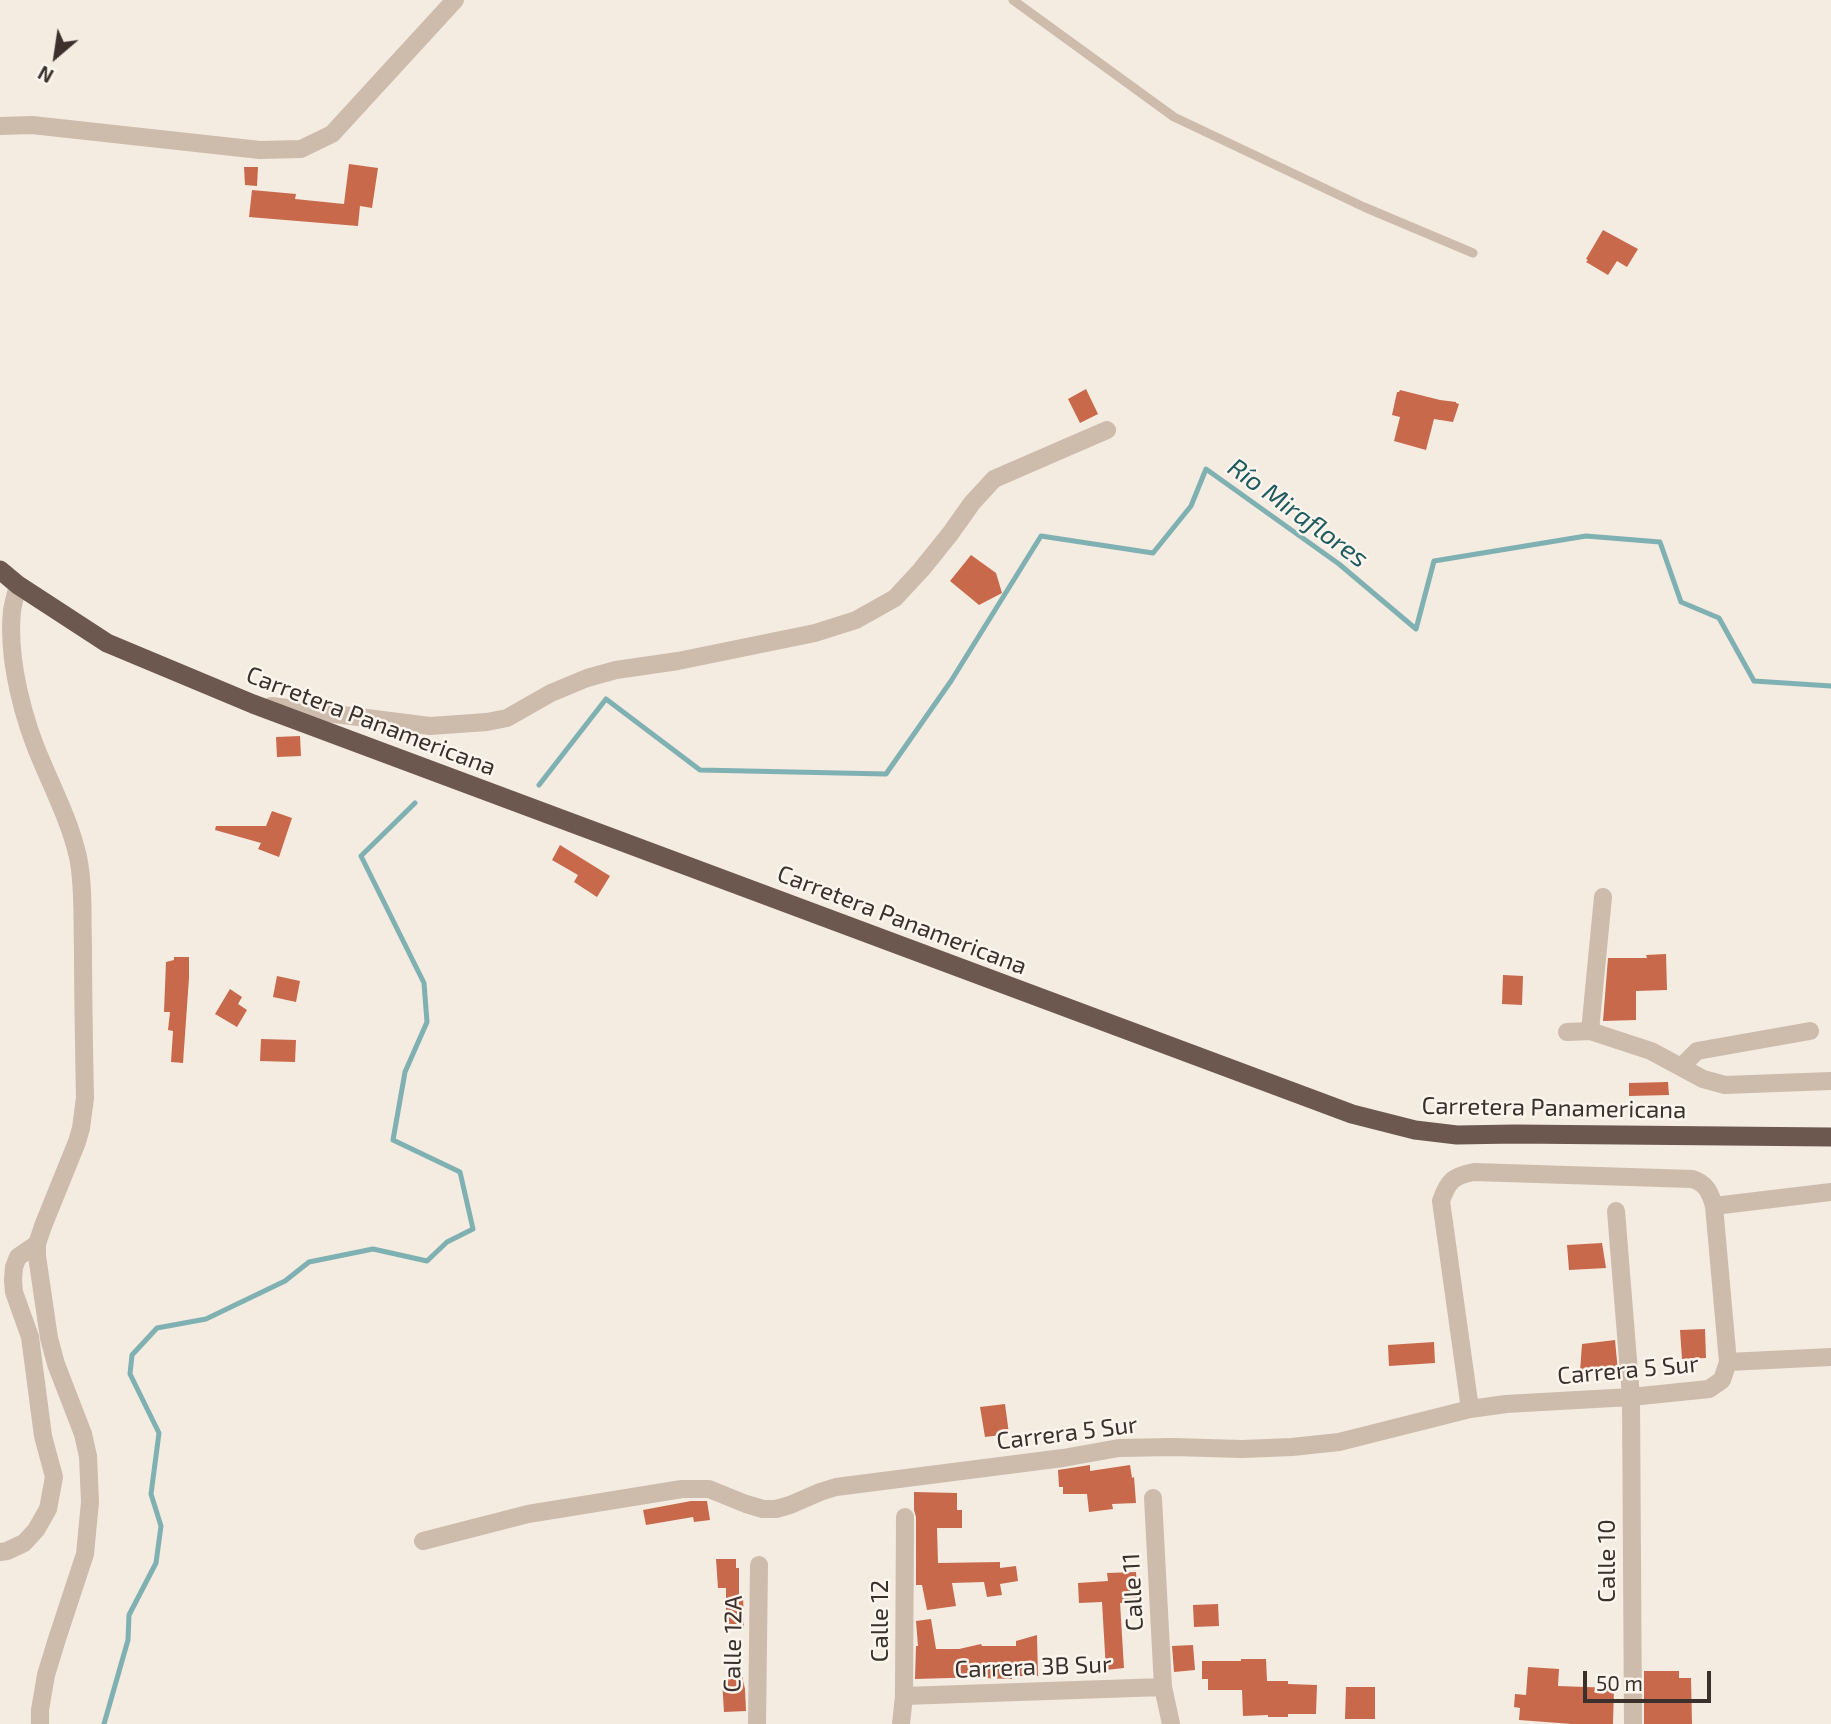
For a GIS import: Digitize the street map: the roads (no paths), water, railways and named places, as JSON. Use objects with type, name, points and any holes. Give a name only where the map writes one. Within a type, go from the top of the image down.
[{"type":"highway","name":"Carretera Panamericana","points":[[0,570],[18,585],[107,643],[254,704],[1352,1114],[1415,1130],[1457,1135],[1515,1133],[1831,1137]]},
{"type":"street","points":[[0,127],[33,125],[260,150],[301,149],[332,134],[455,0]]},
{"type":"street","points":[[254,704],[430,726],[487,722],[507,718],[551,692],[616,670],[678,661],[815,634],[856,620],[895,597],[921,570],[972,503],[994,479],[1107,430]]},
{"type":"street","points":[[18,585],[11,628],[15,677],[43,765],[64,810],[78,857],[82,915],[83,1114],[77,1142],[37,1244],[37,1256],[49,1338],[83,1434],[88,1456],[90,1502],[85,1554],[46,1675],[40,1724]]},
{"type":"street","points":[[1590,1031],[1604,897]]},
{"type":"street","points":[[1567,1032],[1590,1031],[1651,1051],[1703,1079],[1726,1084],[1831,1081]]},
{"type":"street","points":[[1681,1067],[1697,1051],[1810,1031]]},
{"type":"street","points":[[1470,1409],[1441,1201],[1452,1180],[1474,1172],[1700,1181],[1706,1186],[1714,1206],[1728,1362],[1831,1357]]},
{"type":"street","points":[[1714,1206],[1831,1192]]},
{"type":"street","name":"Calle 10","points":[[1616,1211],[1631,1397],[1633,1724]]},
{"type":"street","points":[[0,1552],[24,1543],[36,1530],[48,1509],[54,1477],[43,1436],[30,1337],[14,1292],[13,1280],[18,1257],[37,1244]]},
{"type":"street","name":"Carrera 5 Sur","points":[[423,1541],[528,1514],[682,1489],[709,1489],[746,1504],[763,1509],[776,1509],[836,1487],[1119,1448],[1242,1449],[1339,1442],[1470,1409],[1702,1390],[1722,1380],[1728,1362]]},
{"type":"street","name":"Calle 11","points":[[1153,1498],[1163,1687],[1171,1724]]},
{"type":"street","name":"Calle 12","points":[[901,1724],[904,1696],[905,1517]]},
{"type":"street","name":"Calle 12A","points":[[757,1724],[759,1566]]},
{"type":"street","name":"Carrera 3B Sur","points":[[904,1696],[1163,1687]]},
{"type":"lane","points":[[1013,0],[1174,117],[1364,207],[1473,253]]},
{"type":"waterway","name":"Río Miraflores","points":[[539,785],[606,699],[700,770],[886,774],[951,681],[1041,536],[1153,553],[1191,506],[1206,469],[1339,564],[1416,629],[1434,561],[1586,536],[1660,542],[1681,602],[1719,618],[1754,681],[1831,686]]},
{"type":"waterway","points":[[104,1724],[128,1640],[129,1615],[156,1563],[161,1526],[151,1494],[159,1433],[130,1374],[132,1355],[157,1328],[206,1319],[285,1281],[309,1262],[373,1249],[427,1261],[447,1242],[473,1229],[460,1172],[393,1140],[405,1072],[427,1022],[424,983],[361,856],[415,803]]}]
